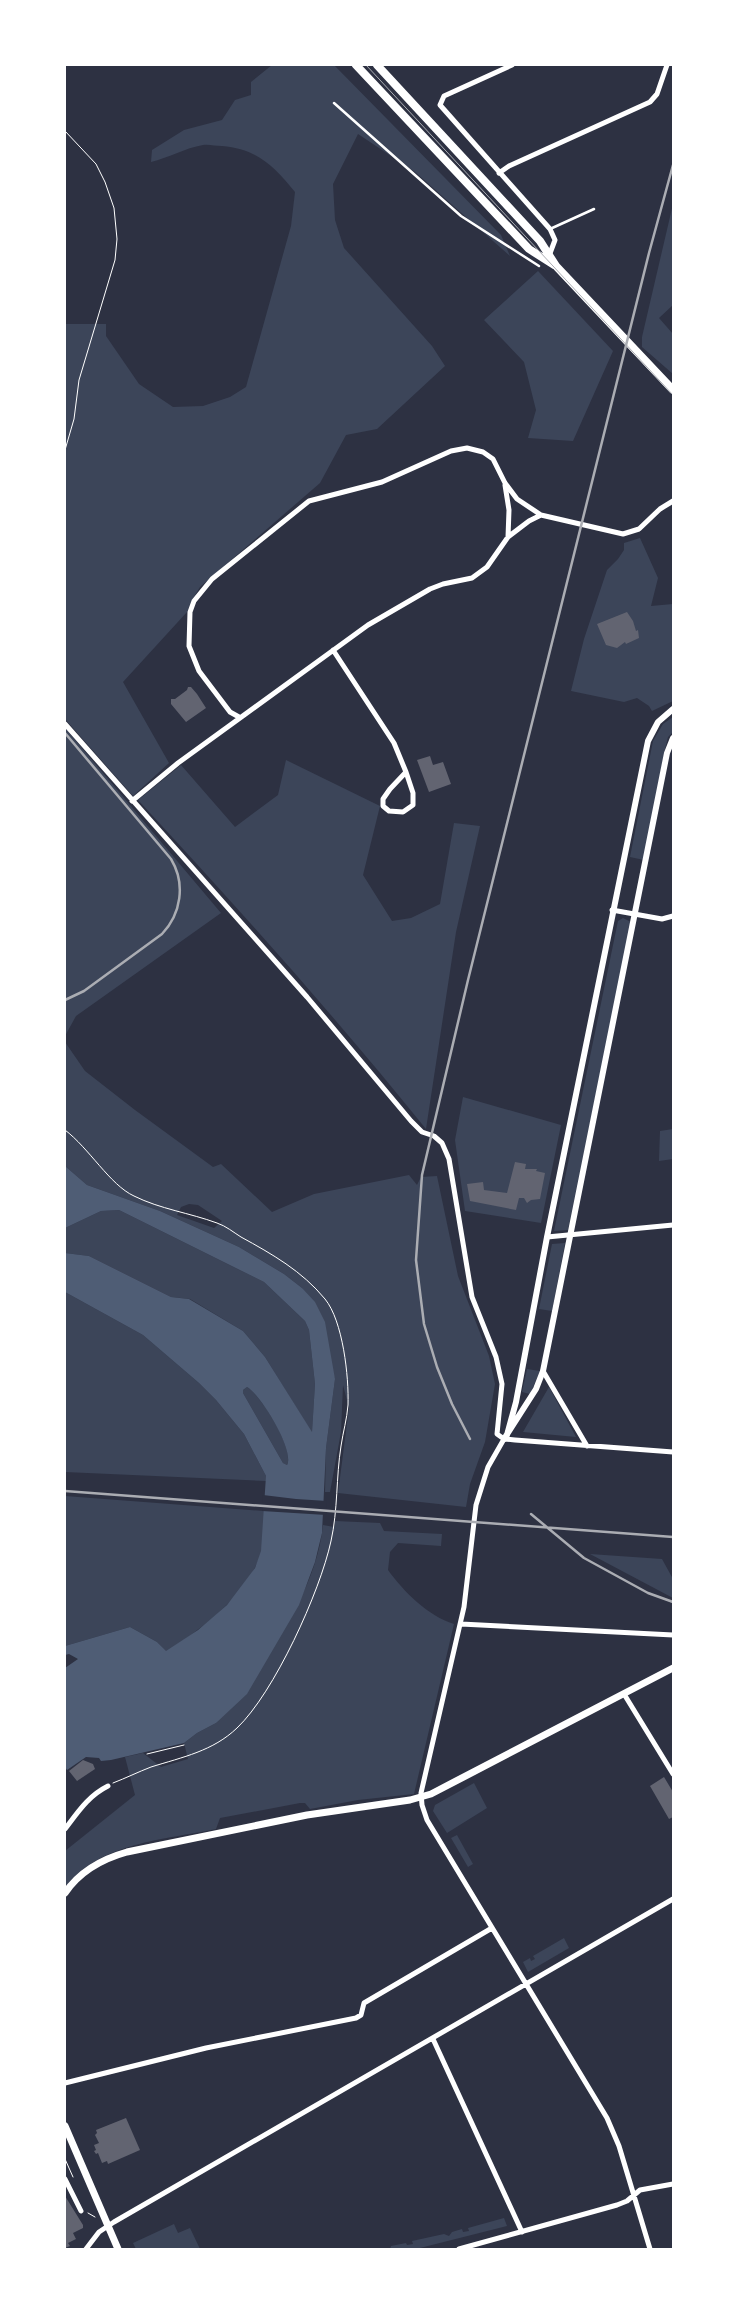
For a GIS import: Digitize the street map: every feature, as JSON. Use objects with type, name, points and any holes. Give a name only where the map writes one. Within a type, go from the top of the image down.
[{"type":"main road","points":[[356,65],[491,211],[529,249],[544,261],[556,266],[673,390]]},
{"type":"main road","points":[[376,65],[540,241],[544,261]]},
{"type":"main road","points":[[65,1893],[75,1880],[89,1868],[108,1858],[127,1852],[307,1815],[421,1797],[447,1787],[673,1668]]},
{"type":"main road","points":[[65,2126],[118,2249]]},
{"type":"street","points":[[512,65],[444,96],[440,104],[550,229],[555,240],[544,261]]},
{"type":"street","points":[[499,173],[509,166],[650,102],[657,94],[667,65]]},
{"type":"street","points":[[239,717],[230,712],[216,697],[199,671],[190,646],[190,612],[194,601],[212,579],[309,501],[382,482],[451,451],[467,448],[483,452],[493,459],[505,483],[517,499],[541,515],[623,534],[633,532],[660,509],[673,501]]},
{"type":"street","points":[[505,483],[509,510],[508,537]]},
{"type":"street","points":[[132,801],[239,717],[368,625],[443,584],[472,578],[487,567],[508,537],[518,528],[541,515]]},
{"type":"street","points":[[333,650],[394,743],[406,772],[413,794],[413,805],[403,812],[389,811],[383,806],[384,799],[406,772]]},
{"type":"street","points":[[505,1437],[516,1402],[612,910],[648,740],[658,722],[673,709]]},
{"type":"street","points":[[65,724],[307,997],[412,1121],[422,1132],[434,1136],[442,1143],[451,1166],[472,1297],[496,1357],[500,1374],[501,1395],[496,1429],[497,1434],[505,1437],[587,1446],[673,1452]]},
{"type":"street","points":[[650,2249],[619,2146],[607,2118],[427,1820],[421,1797],[461,1624],[476,1505],[488,1467],[536,1389],[543,1371],[667,753],[673,738]]},
{"type":"street","points":[[612,910],[662,919],[673,916]]},
{"type":"street","points":[[547,1238],[673,1225]]},
{"type":"street","points":[[543,1371],[587,1446]]},
{"type":"street","points":[[461,1624],[673,1635]]},
{"type":"street","points":[[624,1694],[673,1774]]},
{"type":"street","points":[[65,1830],[85,1802],[96,1792],[108,1786]]},
{"type":"street","points":[[86,2249],[97,2234],[108,2226],[673,1899]]},
{"type":"street","points":[[65,2083],[206,2048],[356,2018],[361,2015],[364,2003],[492,1928]]},
{"type":"street","points":[[433,2039],[522,2232]]},
{"type":"street","points":[[65,2179],[81,2211]]},
{"type":"street","points":[[459,2249],[617,2205],[627,2201],[640,2190],[673,2184]]},
{"type":"lane","points":[[334,103],[461,216],[544,261]]},
{"type":"lane","points":[[550,229],[594,209]]},
{"type":"path","points":[[65,131],[96,164],[105,182],[114,208],[117,239],[115,260],[79,380],[74,419],[65,450]]},
{"type":"path","points":[[65,1130],[82,1144],[118,1183],[134,1197],[220,1224],[277,1257],[304,1277],[326,1300],[334,1312],[344,1356],[348,1396],[334,1524],[325,1566],[302,1622],[265,1694],[251,1714],[218,1744],[206,1750],[148,1768],[108,1786]]},
{"type":"path","points":[[147,1754],[184,1745]]},
{"type":"path","points":[[65,2159],[73,2177]]},
{"type":"path","points":[[88,2213],[108,2226]]},
{"type":"shaded area","points":[[272,65],[334,65],[501,235],[510,256],[415,172],[358,134],[333,184],[335,220],[344,248],[432,346],[445,366],[377,429],[346,435],[320,483],[200,587],[187,612],[123,682],[169,763],[133,796],[65,719],[65,324],[106,324],[106,336],[139,384],[173,407],[203,406],[230,397],[246,387],[291,226],[295,192],[280,174],[264,160],[234,148],[203,145],[151,162],[152,150],[184,130],[222,120],[235,100],[251,95],[251,82]]},
{"type":"shaded area","points":[[673,204],[673,305],[659,318],[673,334],[673,374],[642,347],[642,337]]},
{"type":"shaded area","points":[[538,271],[613,351],[573,441],[528,438],[536,410],[524,362],[484,320]]},
{"type":"shaded area","points":[[640,538],[658,578],[651,606],[673,604],[673,701],[652,711],[649,706],[637,698],[624,702],[571,691],[584,639],[607,570],[624,550],[624,543]]},
{"type":"shaded area","points":[[673,717],[673,732],[668,737],[665,749],[644,860],[630,857],[653,741],[663,724]]},
{"type":"shaded area","points":[[65,728],[221,913],[76,1016],[65,1036]]},
{"type":"shaded area","points":[[286,760],[380,806],[363,875],[392,921],[411,918],[440,904],[454,823],[480,826],[456,932],[426,1129],[285,962],[138,800],[181,765],[235,827],[278,795]]},
{"type":"shaded area","points":[[623,918],[631,922],[568,1230],[554,1231],[618,921]]},
{"type":"shaded area","points":[[65,1042],[85,1071],[213,1167],[221,1164],[272,1212],[314,1194],[409,1175],[417,1185],[421,1177],[437,1176],[458,1276],[489,1356],[495,1384],[485,1442],[470,1484],[466,1507],[338,1493],[349,1408],[343,1385],[341,1432],[330,1492],[325,1492],[326,1448],[335,1379],[302,1288],[284,1274],[239,1247],[160,1211],[87,1185],[65,1166]],"holes":[[[189,1204],[198,1205],[222,1221],[214,1228],[177,1215],[181,1207]]]},
{"type":"shaded area","points":[[463,1097],[561,1125],[541,1223],[465,1211],[455,1140]]},
{"type":"shaded area","points":[[673,1129],[673,1159],[659,1161],[660,1131]]},
{"type":"shaded area","points":[[65,1166],[87,1185],[160,1211],[239,1247],[284,1274],[302,1288],[315,1302],[325,1322],[335,1379],[326,1448],[322,1533],[315,1562],[299,1605],[247,1694],[216,1723],[197,1733],[184,1743],[111,1760],[101,1761],[99,1758],[86,1757],[67,1770],[65,1767],[65,1668],[78,1659],[69,1654],[65,1655],[65,1646],[130,1627],[157,1642],[166,1651],[198,1630],[227,1605],[255,1568],[261,1551],[266,1476],[244,1434],[199,1383],[143,1335],[65,1292],[65,1253],[89,1256],[171,1297],[189,1299],[243,1331],[265,1357],[312,1432],[315,1384],[309,1330],[305,1321],[264,1282],[119,1210],[101,1211],[65,1228]],"holes":[[[247,1387],[268,1412],[282,1436],[288,1458],[287,1465],[283,1463],[243,1390]]]},
{"type":"shaded area","points":[[119,1210],[264,1282],[305,1321],[309,1330],[315,1384],[312,1433],[265,1357],[243,1331],[190,1299],[171,1297],[89,1256],[65,1253],[65,1228],[101,1211]]},
{"type":"shaded area","points":[[565,1243],[552,1311],[539,1309],[552,1244]]},
{"type":"shaded area","points":[[65,1292],[143,1335],[199,1383],[244,1434],[266,1476],[266,1481],[65,1472]]},
{"type":"shaded area","points":[[527,1369],[540,1371],[530,1394],[522,1392]]},
{"type":"shaded area","points":[[247,1387],[268,1411],[282,1436],[288,1458],[287,1465],[283,1463],[243,1393],[243,1390]]},
{"type":"shaded area","points":[[549,1387],[576,1437],[523,1432]]},
{"type":"shaded area","points":[[65,1496],[264,1511],[264,1537],[261,1553],[245,1583],[222,1610],[166,1652],[157,1642],[130,1627],[65,1646]]},
{"type":"shaded area","points":[[335,1521],[380,1523],[384,1531],[442,1534],[441,1546],[398,1543],[390,1552],[388,1570],[401,1587],[417,1602],[435,1615],[454,1624],[414,1794],[358,1800],[310,1809],[305,1803],[300,1803],[220,1818],[216,1829],[134,1845],[96,1860],[65,1887],[65,1851],[135,1795],[125,1757],[143,1753],[161,1767],[188,1759],[184,1743],[197,1733],[216,1723],[283,1630],[309,1580],[318,1553],[323,1525],[334,1527]]},
{"type":"shaded area","points":[[590,1554],[662,1559],[673,1579],[673,1598]]},
{"type":"shaded area","points":[[474,1783],[487,1808],[447,1833],[433,1811],[435,1805]]},
{"type":"shaded area","points":[[457,1835],[473,1864],[468,1867],[451,1838]]},
{"type":"shaded area","points":[[564,1938],[569,1948],[528,1972],[523,1962],[530,1958],[531,1961],[535,1959],[533,1956]]},
{"type":"shaded area","points":[[504,2218],[507,2226],[416,2249],[390,2249],[391,2246],[406,2243],[407,2245],[413,2244],[412,2241],[444,2234],[449,2236],[452,2232],[462,2229],[463,2232],[469,2231],[468,2228]]},
{"type":"shaded area","points":[[174,2224],[178,2233],[190,2228],[200,2249],[136,2249],[133,2243]]},
{"type":"pier","points":[[263,1495],[327,1501],[326,1515],[262,1511]]},
{"type":"building","points":[[627,612],[633,621],[636,631],[638,630],[639,638],[626,644],[625,642],[617,648],[606,645],[597,624]]},
{"type":"building","points":[[188,687],[191,687],[197,694],[206,708],[186,722],[171,704],[171,699],[175,699],[187,690]]},
{"type":"building","points":[[430,756],[433,765],[443,762],[451,784],[429,792],[417,760]]},
{"type":"building","points":[[515,1162],[526,1164],[525,1169],[537,1169],[536,1171],[545,1173],[540,1199],[531,1200],[527,1203],[524,1198],[519,1198],[516,1210],[470,1201],[467,1184],[483,1182],[484,1190],[507,1193]]},
{"type":"building","points":[[83,1760],[93,1764],[95,1769],[77,1781],[69,1771]]},
{"type":"building","points":[[664,1777],[673,1792],[673,1817],[669,1819],[650,1786]]},
{"type":"building","points":[[126,2118],[140,2150],[108,2164],[107,2161],[102,2163],[98,2153],[96,2154],[94,2151],[96,2150],[94,2145],[99,2143],[95,2135],[97,2133],[96,2130]]},
{"type":"building","points":[[65,2196],[83,2228],[73,2233],[76,2239],[68,2243],[70,2246],[65,2248]]},
{"type":"tram line","points":[[366,65],[673,395]]},
{"type":"railway","points":[[470,1439],[452,1404],[437,1367],[424,1324],[416,1260],[422,1175],[468,980],[649,253],[673,165]]},
{"type":"railway","points":[[65,733],[171,859],[179,878],[180,888],[174,917],[162,934],[84,991],[65,1000]]},
{"type":"railway","points":[[65,1491],[673,1537]]},
{"type":"railway","points":[[531,1514],[584,1558],[648,1593],[673,1602]]}]
